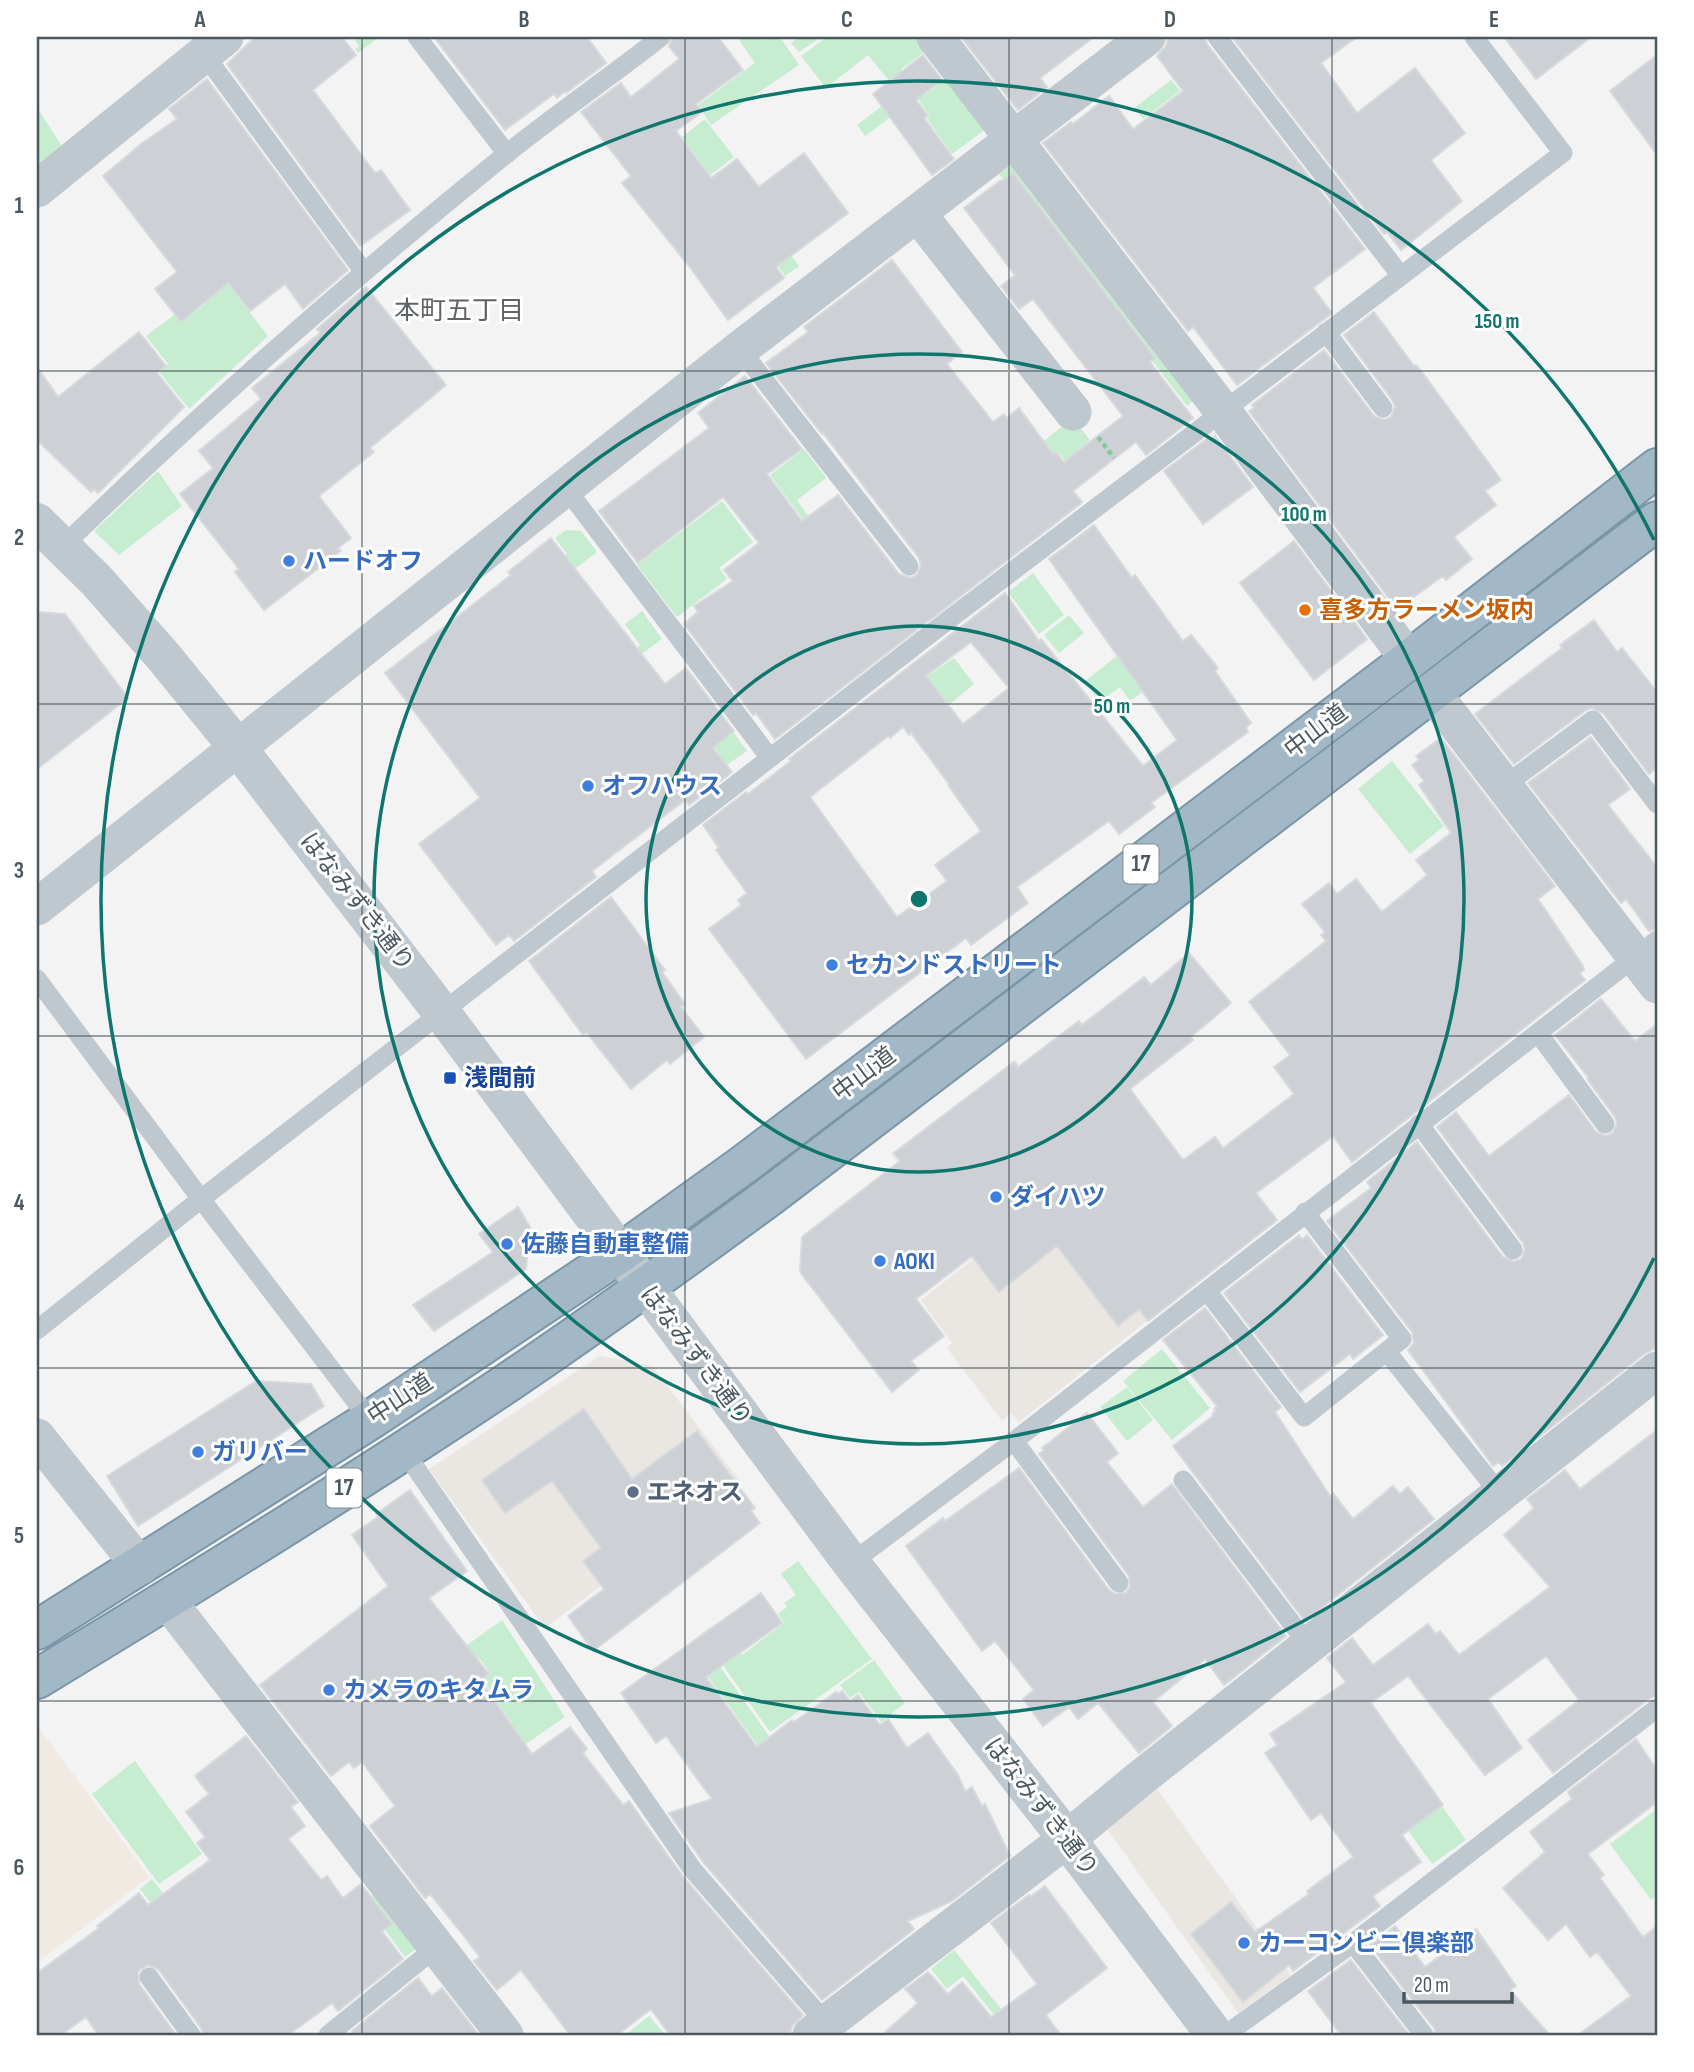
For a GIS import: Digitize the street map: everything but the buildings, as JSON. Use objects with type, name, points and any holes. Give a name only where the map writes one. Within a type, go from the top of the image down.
[{"type":"highway","name":"中山道","points":[[37,1630],[370,1420],[620,1254],[743,1165],[1409,660],[1657,468]]},
{"type":"highway","name":"中山道","points":[[37,1679],[404,1451],[645,1288],[770,1196],[1657,521]]},
{"type":"street","points":[[935,37],[1222,410],[1409,660]]},
{"type":"street","points":[[37,907],[565,486],[918,214],[1012,138],[1147,37]]},
{"type":"street","points":[[37,189],[212,44]]},
{"type":"street","points":[[918,214],[1073,412]]},
{"type":"street","name":"はなみずき通り","points":[[49,535],[96,580],[238,748],[442,1013],[851,1563],[1067,1839],[1215,2035]]},
{"type":"street","points":[[1432,692],[1504,786],[1650,961]]},
{"type":"street","points":[[825,2031],[1657,1370]]},
{"type":"street","points":[[37,1437],[140,1566]]},
{"type":"street","points":[[167,1600],[505,2035]]},
{"type":"lane","points":[[416,37],[507,154]]},
{"type":"lane","points":[[1217,37],[1401,276]]},
{"type":"lane","points":[[37,1330],[201,1199],[1131,480],[1563,153],[1474,37]]},
{"type":"lane","points":[[49,535],[211,406],[364,272],[650,40]]},
{"type":"lane","points":[[212,44],[364,272]]},
{"type":"lane","points":[[1326,332],[1383,408]]},
{"type":"lane","points":[[740,349],[909,566]]},
{"type":"lane","points":[[565,486],[771,758]]},
{"type":"lane","points":[[1504,786],[1593,720],[1657,804]]},
{"type":"lane","points":[[851,1563],[1014,1441],[1538,1033],[1650,961]]},
{"type":"lane","points":[[37,979],[370,1420]]},
{"type":"lane","points":[[1538,1033],[1605,1124]]},
{"type":"lane","points":[[1419,1124],[1513,1250]]},
{"type":"lane","points":[[1207,1291],[1304,1418],[1387,1352],[1402,1339],[1305,1213]]},
{"type":"lane","points":[[1387,1352],[1500,1494]]},
{"type":"lane","points":[[1014,1441],[1119,1583]]},
{"type":"lane","points":[[404,1451],[693,1870],[825,2031]]},
{"type":"lane","points":[[1183,1480],[1309,1646]]},
{"type":"lane","points":[[1225,2035],[1353,1943],[1657,1708]]},
{"type":"lane","points":[[1353,1943],[1424,2035]]},
{"type":"lane","points":[[328,2035],[438,1946]]},
{"type":"lane","points":[[149,1977],[191,2035]]},
{"type":"path","points":[[1073,412],[1083,419],[1131,480]]},
{"type":"shaded area","points":[[1015,1060],[1182,1283],[1184,1292],[1019,1422],[1011,1413],[1002,1421],[947,1348],[952,1343],[921,1300],[972,1260],[891,1154]]},
{"type":"shaded area","points":[[600,1356],[652,1366],[740,1481],[545,1628],[429,1469]]},
{"type":"shaded area","points":[[1157,1789],[1291,1975],[1238,2013],[1105,1826]]},
{"type":"green space","points":[[352,37],[379,37],[358,53],[355,49],[359,46]]},
{"type":"green space","points":[[737,37],[760,37],[763,40],[780,37],[799,65],[711,125],[698,105],[755,63]]},
{"type":"green space","points":[[799,37],[821,37],[799,52],[791,43]]},
{"type":"green space","points":[[827,37],[922,37],[931,47],[901,69],[912,82],[916,81],[926,94],[950,75],[989,127],[952,154],[927,119],[930,116],[917,98],[865,136],[857,125],[899,93],[868,55],[826,88],[801,56]]},
{"type":"green space","points":[[1171,80],[1180,91],[1143,119],[1134,108]]},
{"type":"green space","points":[[37,107],[63,148],[37,170]]},
{"type":"green space","points":[[705,119],[734,157],[686,194],[676,181],[701,163],[682,137]]},
{"type":"green space","points":[[1016,162],[1196,399],[1187,406],[1019,187],[1013,191],[999,174]]},
{"type":"green space","points":[[762,214],[799,266],[785,276],[765,248]]},
{"type":"green space","points":[[216,269],[268,336],[189,409],[160,373],[168,364],[146,336],[178,312],[185,320],[205,304],[193,288]]},
{"type":"green space","points":[[1073,418],[1090,440],[1077,451],[1094,473],[1071,468],[1057,451],[1047,459],[1037,446]]},
{"type":"green space","points":[[804,449],[826,478],[797,500],[808,516],[810,529],[770,475]]},
{"type":"green space","points":[[158,471],[182,506],[119,555],[94,531]]},
{"type":"green space","points":[[722,501],[753,542],[719,568],[727,579],[677,617],[637,565]]},
{"type":"green space","points":[[566,530],[581,531],[597,552],[572,571],[563,558],[567,554],[555,538]]},
{"type":"green space","points":[[1033,573],[1064,615],[1039,634],[1008,592]]},
{"type":"green space","points":[[642,611],[662,639],[639,656],[635,650],[640,645],[625,624]]},
{"type":"green space","points":[[1069,615],[1084,633],[1059,653],[1044,635]]},
{"type":"green space","points":[[1118,655],[1145,690],[1130,701],[1120,687],[1100,702],[1084,682]]},
{"type":"green space","points":[[954,658],[974,684],[944,709],[925,678]]},
{"type":"green space","points":[[720,714],[747,751],[727,765],[714,747],[727,737],[714,718]]},
{"type":"green space","points":[[1392,761],[1444,826],[1410,854],[1358,789]]},
{"type":"green space","points":[[1162,1349],[1210,1408],[1172,1440],[1123,1381]]},
{"type":"green space","points":[[1127,1387],[1153,1420],[1127,1441],[1100,1407]]},
{"type":"green space","points":[[798,1561],[872,1659],[770,1732],[701,1634],[715,1624],[742,1655],[784,1623],[778,1614],[787,1607],[784,1603],[796,1595],[781,1574]]},
{"type":"green space","points":[[502,1620],[565,1717],[485,1772],[470,1751],[511,1722],[482,1680],[491,1674],[479,1658],[469,1664],[460,1650]]},
{"type":"green space","points":[[714,1658],[783,1756],[769,1761],[701,1667]]},
{"type":"green space","points":[[874,1660],[905,1703],[881,1722],[859,1692],[850,1698],[840,1685]]},
{"type":"green space","points":[[1406,1756],[1466,1840],[1432,1864],[1389,1804]]},
{"type":"green space","points":[[135,1761],[202,1854],[159,1884],[92,1794]]},
{"type":"green space","points":[[1657,1809],[1657,1895],[1651,1900],[1610,1844]]},
{"type":"green space","points":[[152,1879],[195,1935],[182,1945],[140,1889]]},
{"type":"green space","points":[[374,1894],[416,1949],[405,1957],[385,1930],[375,1937],[353,1910]]},
{"type":"green space","points":[[954,1950],[1013,2024],[1006,2030],[963,1976],[947,1989],[931,1969]]},
{"type":"green space","points":[[649,2016],[665,2035],[625,2035]]},
{"type":"sand","points":[[37,1725],[149,1877],[37,1963]]},
{"type":"place","name":"ハードオフ","points":[[289,561]]},
{"type":"place","name":"喜多方ラーメン坂内","points":[[1305,610]]},
{"type":"place","name":"オフハウス","points":[[588,786]]},
{"type":"place","name":"セカンドストリート","points":[[832,965]]},
{"type":"place","name":"浅間前","points":[[450,1078]]},
{"type":"place","name":"ダイハツ","points":[[996,1197]]},
{"type":"place","name":"佐藤自動車整備","points":[[507,1244]]},
{"type":"place","name":"AOKI","points":[[880,1261]]},
{"type":"place","name":"ガリバー","points":[[198,1452]]},
{"type":"place","name":"エネオス","points":[[633,1492]]},
{"type":"place","name":"カメラのキタムラ","points":[[329,1690]]},
{"type":"place","name":"カーコンビニ倶楽部","points":[[1244,1943]]},
{"type":"district","name":"本町五丁目","points":[[459,311]]}]
